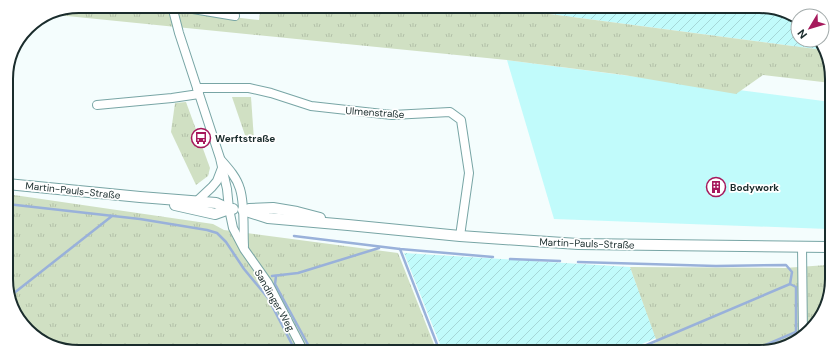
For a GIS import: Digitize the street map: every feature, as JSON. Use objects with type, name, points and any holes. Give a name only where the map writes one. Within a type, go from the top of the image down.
[{"type":"street","points":[[174,13],[220,158],[227,189],[229,209]]},
{"type":"street","points":[[217,13],[235,16]]},
{"type":"street","name":"Ulmenstraße","points":[[97,105],[172,98],[198,91],[249,88],[271,93],[312,106],[392,116],[450,112],[461,120],[469,173],[460,236]]},
{"type":"street","points":[[220,158],[232,173],[240,189],[244,210],[244,249]]},
{"type":"street","points":[[196,202],[217,181],[222,167]]},
{"type":"street","name":"Martin-Pauls-Straße","points":[[13,185],[216,203],[229,209],[244,210],[268,218],[460,236],[578,244],[825,247]]},
{"type":"street","name":"Martin-Pauls-Straße","points":[[140,197],[215,214],[229,209]]},
{"type":"street","name":"Sandinger Weg","points":[[229,209],[233,228],[244,249],[268,283],[300,345]]},
{"type":"street","points":[[802,246],[803,328]]},
{"type":"shaded area","points":[[542,13],[759,13],[772,14],[790,21],[790,46]]},
{"type":"shaded area","points":[[507,60],[825,101],[825,229],[554,219]]},
{"type":"shaded area","points":[[404,253],[630,267],[656,338],[640,345],[440,345]]},
{"type":"green space","points":[[79,13],[197,13],[259,20],[260,13],[542,13],[790,46],[790,48],[818,49],[823,62],[825,82],[763,75],[736,94],[624,75],[507,60],[64,16]]},
{"type":"green space","points":[[232,97],[251,97],[254,140],[247,141]]},
{"type":"green space","points":[[186,102],[210,168],[208,176],[196,185],[171,132],[175,103]]},
{"type":"green space","points":[[13,195],[213,224],[224,230],[398,253],[434,345],[66,344],[46,336],[32,326],[22,312],[15,296],[13,279]]},
{"type":"green space","points":[[825,265],[824,292],[820,304],[806,326],[792,336],[772,344],[763,345],[650,345],[657,342],[630,267],[784,268]]},
{"type":"waterway","points":[[13,205],[140,219],[217,233],[226,242],[244,269],[268,298],[292,345]]},
{"type":"waterway","points":[[15,293],[112,216]]},
{"type":"waterway","points":[[294,236],[400,249],[493,257]]},
{"type":"waterway","points":[[272,276],[298,273],[379,248]]},
{"type":"waterway","points":[[400,249],[437,345]]},
{"type":"waterway","points":[[510,259],[560,261]]},
{"type":"waterway","points":[[578,262],[716,266],[786,265],[792,272],[790,284],[646,345]]},
{"type":"waterway","points":[[276,276],[275,284],[308,345]]},
{"type":"waterway","points":[[790,284],[796,287],[796,333]]},
{"type":"waterway","points":[[766,345],[796,332]]},
{"type":"place","name":"Werftstraße","points":[[201,138]]},
{"type":"place","name":"Bodywork","points":[[716,187]]}]
